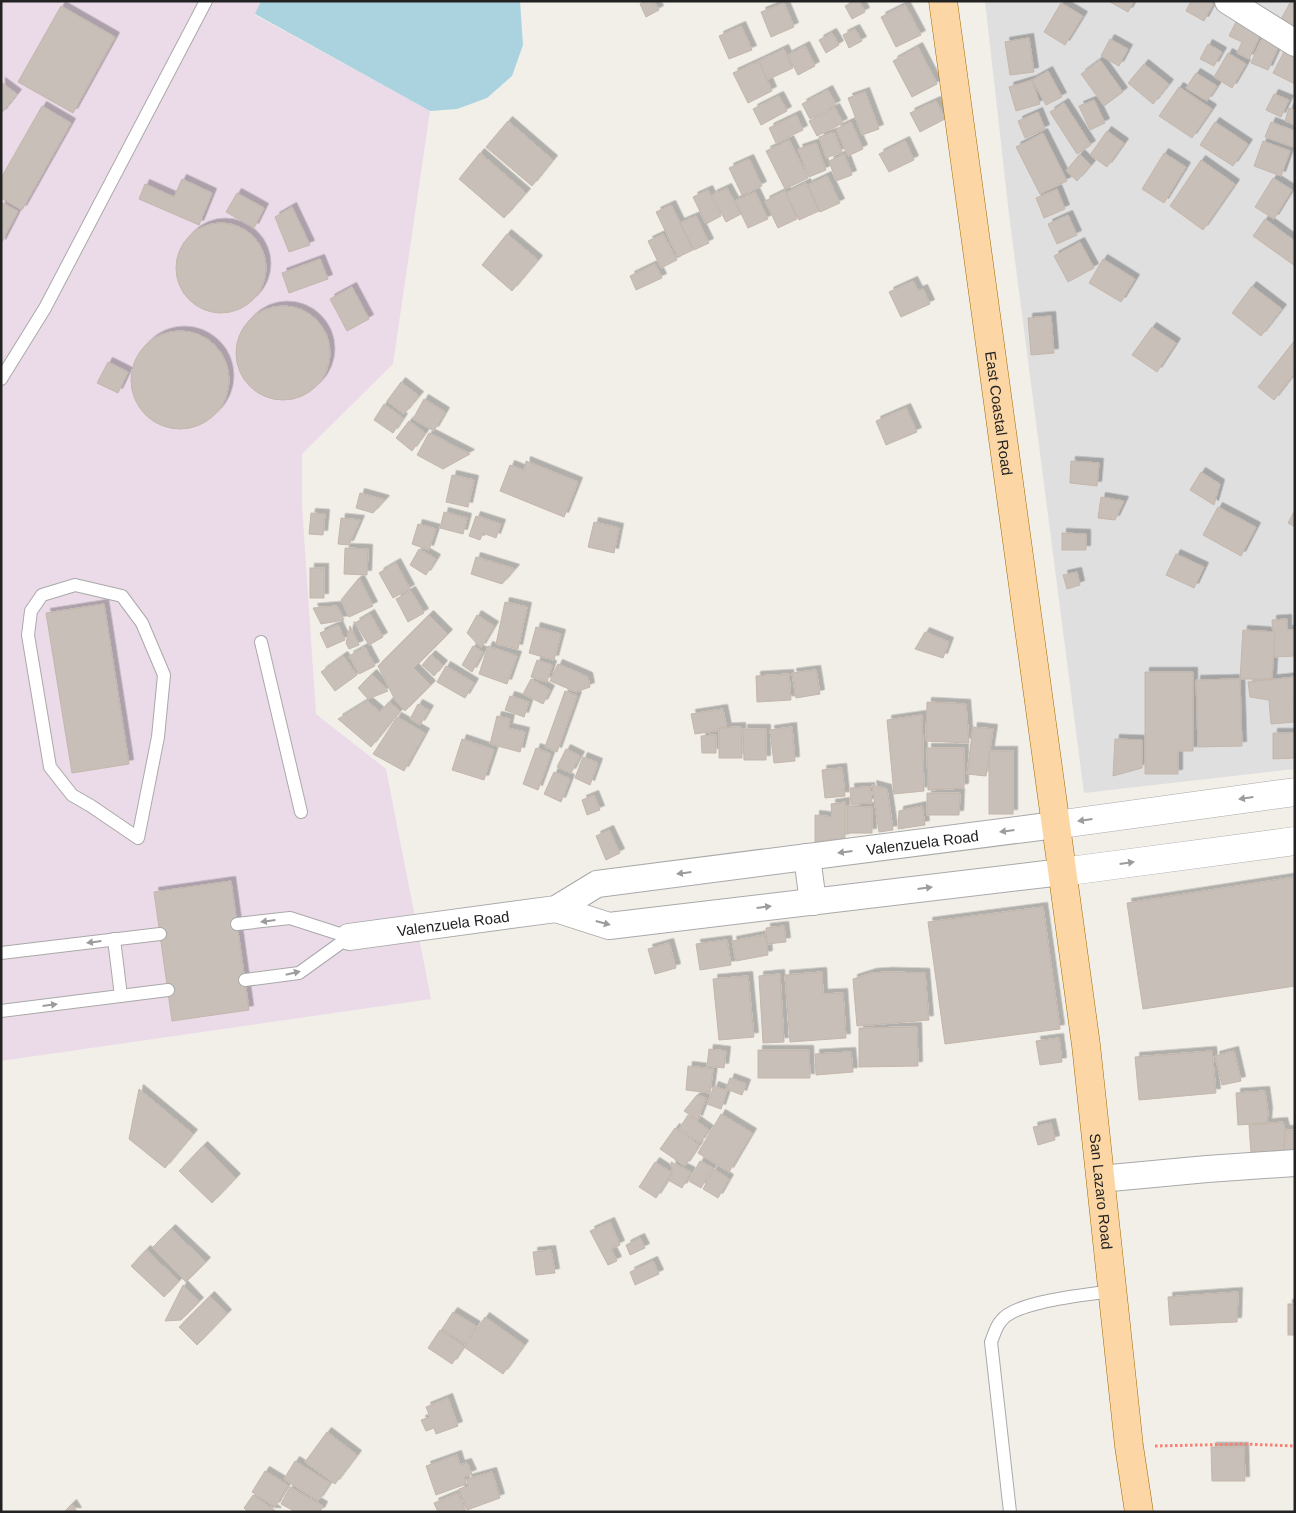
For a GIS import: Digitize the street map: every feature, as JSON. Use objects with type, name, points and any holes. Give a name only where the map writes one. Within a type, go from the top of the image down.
[{"type":"main road","name":"East Coastal Road","points":[[943,1],[1062,872]]},
{"type":"main road","name":"San Lazaro Road","points":[[1062,872],[1086,1045],[1129,1446],[1139,1512]]},
{"type":"street","points":[[1228,1],[1295,44]]},
{"type":"street","name":"Valenzuela Road","points":[[349,937],[556,909],[597,884],[1295,792]]},
{"type":"street","name":"Valenzuela Road","points":[[556,909],[609,926],[1062,872],[1295,840]]},
{"type":"street","points":[[807,857],[813,902]]},
{"type":"street","points":[[1100,1180],[1207,1169],[1295,1164]]},
{"type":"lane","points":[[1,379],[45,308],[206,1]]},
{"type":"lane","points":[[75,585],[122,596],[142,623],[164,675],[158,737],[138,838],[72,795],[50,767],[28,635],[31,611],[42,595],[75,585]]},
{"type":"lane","points":[[261,642],[301,812]]},
{"type":"lane","points":[[237,924],[290,918],[349,937]]},
{"type":"lane","points":[[1,953],[160,934]]},
{"type":"lane","points":[[245,980],[299,973],[349,937]]},
{"type":"lane","points":[[114,939],[121,996]]},
{"type":"lane","points":[[1,1011],[168,990]]},
{"type":"lane","points":[[1010,1512],[991,1342],[1001,1320],[1021,1307],[1052,1300],[1112,1291]]},
{"type":"path","points":[[1129,1446],[1244,1444],[1295,1446]]},
{"type":"shaded area","points":[[1,1],[261,1],[255,15],[430,111],[393,364],[302,454],[302,505],[316,714],[386,769],[431,999],[1,1061]]},
{"type":"shaded area","points":[[985,1],[1295,1],[1295,769],[1084,793],[1009,214]]},
{"type":"water","points":[[261,1],[520,1],[523,45],[512,76],[487,98],[457,109],[430,111],[255,14]]},
{"type":"building","points":[[645,1],[654,1],[659,10],[646,17],[640,4]]},
{"type":"building","points":[[854,1],[859,1],[865,12],[852,19],[845,6]]},
{"type":"building","points":[[1111,1],[1134,1],[1128,12]]},
{"type":"building","points":[[1191,1],[1208,1],[1213,4],[1204,21],[1186,11]]},
{"type":"building","points":[[1291,1],[1295,1],[1295,30],[1280,21]]},
{"type":"building","points":[[784,3],[794,27],[771,37],[761,12]]},
{"type":"building","points":[[1061,3],[1083,16],[1065,45],[1044,32]]},
{"type":"building","points":[[905,5],[921,35],[896,47],[881,17]]},
{"type":"building","points":[[61,6],[115,37],[73,113],[18,82]]},
{"type":"building","points":[[1238,18],[1263,30],[1249,59],[1237,53],[1242,42],[1229,36]]},
{"type":"building","points":[[741,26],[752,50],[729,59],[719,36]]},
{"type":"building","points":[[855,29],[862,41],[849,48],[843,35]]},
{"type":"building","points":[[832,33],[839,45],[826,53],[819,40]]},
{"type":"building","points":[[1264,34],[1279,46],[1268,70],[1251,63]]},
{"type":"building","points":[[1029,38],[1034,72],[1010,75],[1005,42]]},
{"type":"building","points":[[1110,39],[1128,49],[1119,66],[1101,56]]},
{"type":"building","points":[[1208,44],[1222,52],[1214,66],[1200,59]]},
{"type":"building","points":[[805,46],[815,66],[798,75],[788,55]]},
{"type":"building","points":[[1287,46],[1295,50],[1295,84],[1273,73]]},
{"type":"building","points":[[918,47],[937,84],[912,97],[893,61]]},
{"type":"building","points":[[784,49],[793,68],[767,80],[759,61]]},
{"type":"building","points":[[1228,53],[1246,64],[1232,88],[1214,77]]},
{"type":"building","points":[[1100,60],[1123,92],[1104,106],[1081,74]]},
{"type":"building","points":[[759,61],[772,91],[748,103],[733,73]]},
{"type":"building","points":[[1144,64],[1169,84],[1153,104],[1128,83]]},
{"type":"building","points":[[1048,71],[1062,97],[1046,105],[1032,80]]},
{"type":"building","points":[[1196,73],[1217,86],[1207,101],[1186,88]]},
{"type":"building","points":[[1032,80],[1040,104],[1016,111],[1009,87]]},
{"type":"building","points":[[1,82],[17,94],[1,114]]},
{"type":"building","points":[[1179,87],[1212,109],[1192,138],[1159,116]]},
{"type":"building","points":[[828,90],[836,105],[810,119],[802,104]]},
{"type":"building","points":[[865,92],[879,129],[862,135],[848,98]]},
{"type":"building","points":[[1274,94],[1289,100],[1281,117],[1266,110]]},
{"type":"building","points":[[779,96],[787,111],[761,125],[753,109]]},
{"type":"building","points":[[1094,100],[1105,123],[1090,130],[1079,106]]},
{"type":"building","points":[[936,101],[945,119],[920,132],[910,113]]},
{"type":"building","points":[[1064,103],[1091,145],[1077,154],[1050,112]]},
{"type":"building","points":[[42,106],[71,123],[22,210],[1,198],[1,178]]},
{"type":"building","points":[[835,108],[843,123],[817,136],[809,121]]},
{"type":"building","points":[[1289,108],[1295,110],[1295,125],[1285,121]]},
{"type":"building","points":[[1038,112],[1045,129],[1025,138],[1018,121]]},
{"type":"building","points":[[796,115],[803,130],[776,143],[769,128]]},
{"type":"building","points":[[508,121],[553,160],[532,186],[486,147]]},
{"type":"building","points":[[851,122],[863,149],[848,156],[836,129]]},
{"type":"building","points":[[1215,122],[1248,144],[1233,166],[1200,145]]},
{"type":"building","points":[[1271,122],[1295,131],[1293,147],[1265,137]]},
{"type":"building","points":[[1107,131],[1124,143],[1107,167],[1090,155]]},
{"type":"building","points":[[834,132],[842,152],[826,158],[819,137]]},
{"type":"building","points":[[1043,133],[1067,181],[1040,194],[1016,147]]},
{"type":"building","points":[[789,140],[808,178],[785,189],[766,151]]},
{"type":"building","points":[[905,141],[914,160],[889,172],[879,154]]},
{"type":"building","points":[[1263,141],[1290,151],[1281,176],[1254,166]]},
{"type":"building","points":[[816,143],[826,170],[809,177],[798,149]]},
{"type":"building","points":[[480,153],[526,193],[504,218],[459,179]]},
{"type":"building","points":[[1164,153],[1186,167],[1164,203],[1142,189]]},
{"type":"building","points":[[844,154],[852,175],[836,181],[829,161]]},
{"type":"building","points":[[1080,154],[1091,165],[1077,181],[1066,171]]},
{"type":"building","points":[[749,159],[762,186],[742,195],[729,168]]},
{"type":"building","points":[[1201,160],[1235,184],[1203,230],[1170,206]]},
{"type":"building","points":[[827,176],[840,203],[820,212],[808,185]]},
{"type":"building","points":[[1273,178],[1292,190],[1274,219],[1255,207]]},
{"type":"building","points":[[182,179],[212,193],[199,225],[139,199],[145,184],[174,197]]},
{"type":"building","points":[[806,183],[819,211],[799,220],[786,193]]},
{"type":"building","points":[[727,188],[741,214],[726,222],[712,195]]},
{"type":"building","points":[[1057,189],[1065,209],[1044,218],[1036,198]]},
{"type":"building","points":[[708,190],[721,216],[706,224],[693,197]]},
{"type":"building","points":[[785,191],[797,219],[778,228],[765,201]]},
{"type":"building","points":[[755,192],[768,219],[748,228],[735,201]]},
{"type":"building","points":[[237,193],[264,208],[254,228],[226,212]]},
{"type":"building","points":[[1,202],[18,211],[1,244]]},
{"type":"building","points":[[671,205],[693,250],[678,257],[656,212]]},
{"type":"building","points":[[292,207],[310,245],[289,252],[275,217]]},
{"type":"building","points":[[1068,215],[1077,235],[1057,244],[1048,224]]},
{"type":"building","points":[[696,216],[709,243],[694,250],[680,223]]},
{"type":"building","points":[[1265,219],[1295,241],[1295,266],[1253,236]]},
{"type":"building","points":[[221,223],[238,226],[253,236],[263,251],[266,268],[263,285],[253,300],[238,310],[221,313],[204,310],[189,300],[179,285],[176,268],[179,251],[189,236],[204,226]]},
{"type":"building","points":[[507,234],[538,260],[512,291],[482,265]]},
{"type":"building","points":[[663,234],[677,260],[661,268],[648,241]]},
{"type":"building","points":[[1080,242],[1094,268],[1068,282],[1054,256]]},
{"type":"building","points":[[320,259],[328,279],[289,293],[282,273]]},
{"type":"building","points":[[1103,259],[1135,279],[1121,302],[1089,283]]},
{"type":"building","points":[[655,264],[662,278],[636,290],[630,276]]},
{"type":"building","points":[[913,281],[918,291],[923,289],[930,304],[901,317],[889,292]]},
{"type":"building","points":[[1252,286],[1282,309],[1261,336],[1232,313]]},
{"type":"building","points":[[352,287],[369,319],[347,331],[330,299]]},
{"type":"building","points":[[283,306],[301,310],[316,320],[326,335],[330,353],[326,371],[316,386],[301,396],[283,400],[265,396],[250,386],[240,371],[236,353],[240,335],[250,320],[265,310]]},
{"type":"building","points":[[1051,316],[1054,353],[1031,355],[1028,318]]},
{"type":"building","points":[[1152,327],[1176,343],[1157,372],[1132,355]]},
{"type":"building","points":[[180,331],[199,335],[214,346],[225,361],[229,380],[225,399],[214,414],[199,425],[180,429],[161,425],[146,414],[135,399],[131,380],[135,361],[146,346],[161,335]]},
{"type":"building","points":[[1295,340],[1295,373],[1274,400],[1258,387]]},
{"type":"building","points":[[108,362],[128,372],[118,393],[97,383]]},
{"type":"building","points":[[401,382],[419,396],[404,414],[387,401]]},
{"type":"building","points":[[424,399],[445,412],[434,431],[413,419]]},
{"type":"building","points":[[384,404],[403,418],[393,433],[374,420]]},
{"type":"building","points":[[906,408],[917,432],[886,445],[876,421]]},
{"type":"building","points":[[409,421],[425,433],[412,451],[396,438]]},
{"type":"building","points":[[429,433],[470,454],[443,469],[417,455]]},
{"type":"building","points":[[526,461],[578,482],[564,517],[500,491],[510,465],[525,471]]},
{"type":"building","points":[[1071,461],[1099,463],[1097,486],[1070,483]]},
{"type":"building","points":[[1201,472],[1220,484],[1214,505],[1190,490]]},
{"type":"building","points":[[452,475],[474,480],[468,507],[446,502]]},
{"type":"building","points":[[360,493],[385,500],[373,513],[356,508]]},
{"type":"building","points":[[1101,497],[1124,501],[1115,520],[1098,518]]},
{"type":"building","points":[[1218,507],[1256,527],[1241,556],[1203,535]]},
{"type":"building","points":[[1295,510],[1295,527],[1288,523]]},
{"type":"building","points":[[444,512],[467,518],[463,534],[440,528]]},
{"type":"building","points":[[311,513],[325,514],[323,535],[309,534]]},
{"type":"building","points":[[476,516],[501,524],[496,538],[483,533],[480,540],[469,536]]},
{"type":"building","points":[[341,518],[360,520],[349,545],[338,544]]},
{"type":"building","points":[[594,522],[619,528],[614,553],[588,547]]},
{"type":"building","points":[[418,524],[436,529],[429,550],[412,544]]},
{"type":"building","points":[[1062,533],[1086,534],[1086,550],[1062,550]]},
{"type":"building","points":[[345,548],[368,549],[367,575],[344,574]]},
{"type":"building","points":[[419,549],[436,559],[426,575],[410,565]]},
{"type":"building","points":[[1176,554],[1204,567],[1194,588],[1166,575]]},
{"type":"building","points":[[476,557],[515,569],[502,584],[471,574]]},
{"type":"building","points":[[396,563],[410,589],[393,598],[379,573]]},
{"type":"building","points":[[310,568],[324,568],[324,598],[310,598]]},
{"type":"building","points":[[1077,572],[1080,585],[1067,589],[1063,575]]},
{"type":"building","points":[[359,578],[373,606],[349,617],[341,600]]},
{"type":"building","points":[[411,591],[424,613],[408,622],[396,599]]},
{"type":"building","points":[[505,602],[527,607],[518,649],[496,644]]},
{"type":"building","points":[[104,604],[129,764],[72,773],[46,613]]},
{"type":"building","points":[[337,606],[344,620],[321,624],[313,608]]},
{"type":"building","points":[[370,614],[383,637],[369,645],[355,623]]},
{"type":"building","points":[[429,615],[448,634],[414,668],[431,685],[405,711],[396,702],[378,666]]},
{"type":"building","points":[[477,615],[494,626],[481,648],[467,633]]},
{"type":"building","points":[[1287,619],[1287,630],[1295,630],[1295,656],[1274,657],[1272,620]]},
{"type":"building","points":[[338,625],[345,640],[327,648],[320,633]]},
{"type":"building","points":[[350,626],[359,645],[349,649],[346,643]]},
{"type":"building","points":[[536,627],[561,634],[554,660],[529,653]]},
{"type":"building","points":[[1243,630],[1275,632],[1272,679],[1240,679]]},
{"type":"building","points":[[925,632],[949,642],[943,658],[915,649]]},
{"type":"building","points":[[473,646],[483,652],[472,672],[462,665]]},
{"type":"building","points":[[488,646],[517,656],[507,684],[479,674]]},
{"type":"building","points":[[365,647],[375,666],[359,674],[349,656]]},
{"type":"building","points":[[431,655],[443,665],[434,676],[422,665]]},
{"type":"building","points":[[343,656],[357,675],[335,691],[321,672]]},
{"type":"building","points":[[537,660],[552,665],[547,682],[531,677]]},
{"type":"building","points":[[558,664],[588,677],[590,687],[576,692],[550,681]]},
{"type":"building","points":[[446,666],[474,683],[465,698],[437,682]]},
{"type":"building","points":[[816,670],[820,694],[796,698],[792,673]]},
{"type":"building","points":[[1145,672],[1193,672],[1193,751],[1178,751],[1178,774],[1145,774]]},
{"type":"building","points":[[372,674],[388,691],[368,699],[358,688]]},
{"type":"building","points":[[789,674],[791,700],[757,702],[756,676]]},
{"type":"building","points":[[1295,677],[1295,699],[1293,699],[1295,722],[1271,724],[1269,700],[1250,697],[1248,682]]},
{"type":"building","points":[[531,679],[550,690],[543,704],[523,694]]},
{"type":"building","points":[[1240,679],[1242,746],[1198,747],[1196,680]]},
{"type":"building","points":[[565,691],[577,696],[557,752],[545,747]]},
{"type":"building","points":[[510,696],[529,702],[524,717],[505,710]]},
{"type":"building","points":[[367,701],[380,712],[389,702],[400,711],[371,747],[338,719]]},
{"type":"building","points":[[927,702],[966,704],[969,743],[926,741]]},
{"type":"building","points":[[418,704],[429,710],[420,725],[410,719]]},
{"type":"building","points":[[723,709],[727,729],[695,734],[691,714]]},
{"type":"building","points":[[922,715],[924,791],[894,794],[887,720]]},
{"type":"building","points":[[497,716],[510,719],[508,728],[525,732],[520,752],[490,744]]},
{"type":"building","points":[[397,717],[425,733],[404,771],[373,754]]},
{"type":"building","points":[[741,727],[742,758],[719,758],[719,728]]},
{"type":"building","points":[[792,727],[795,761],[774,763],[770,730]]},
{"type":"building","points":[[973,727],[993,729],[986,776],[967,774]]},
{"type":"building","points":[[743,729],[766,729],[766,760],[744,760]]},
{"type":"building","points":[[1273,733],[1295,733],[1295,758],[1273,759]]},
{"type":"building","points":[[716,735],[716,753],[702,753],[701,736]]},
{"type":"building","points":[[462,739],[494,750],[484,780],[452,770]]},
{"type":"building","points":[[1115,739],[1142,740],[1142,768],[1113,776]]},
{"type":"building","points":[[536,748],[551,754],[538,790],[523,784]]},
{"type":"building","points":[[927,748],[964,748],[964,788],[928,790]]},
{"type":"building","points":[[566,749],[580,756],[571,773],[557,767]]},
{"type":"building","points":[[989,751],[1013,751],[1013,814],[989,814]]},
{"type":"building","points":[[583,757],[598,763],[590,785],[575,778]]},
{"type":"building","points":[[842,768],[845,796],[825,798],[822,770]]},
{"type":"building","points":[[554,772],[570,779],[561,802],[544,794]]},
{"type":"building","points":[[872,785],[887,789],[893,830],[879,832]]},
{"type":"building","points":[[870,787],[872,803],[851,804],[850,788]]},
{"type":"building","points":[[927,793],[960,793],[959,815],[927,815]]},
{"type":"building","points":[[594,795],[600,810],[587,815],[582,800]]},
{"type":"building","points":[[845,802],[845,838],[815,842],[815,815],[832,817],[831,804]]},
{"type":"building","points":[[847,806],[872,807],[872,833],[847,833]]},
{"type":"building","points":[[922,806],[925,825],[898,829],[899,811]]},
{"type":"building","points":[[609,830],[620,853],[606,860],[596,836]]},
{"type":"building","points":[[1295,877],[1295,986],[1143,1009],[1127,903]]},
{"type":"building","points":[[231,881],[249,1010],[172,1021],[154,892]]},
{"type":"building","points":[[1043,907],[1060,1029],[945,1044],[928,922]]},
{"type":"building","points":[[784,926],[786,942],[767,944],[766,928]]},
{"type":"building","points":[[764,935],[768,955],[736,961],[732,941]]},
{"type":"building","points":[[727,940],[731,965],[700,970],[696,944]]},
{"type":"building","points":[[669,943],[676,968],[655,974],[648,949]]},
{"type":"building","points":[[822,972],[823,994],[843,993],[846,1038],[790,1042],[785,975]]},
{"type":"building","points":[[872,973],[925,973],[929,1020],[857,1026],[853,979]]},
{"type":"building","points":[[780,974],[784,1042],[763,1043],[759,976]]},
{"type":"building","points":[[748,976],[754,1037],[719,1040],[713,979]]},
{"type":"building","points":[[917,1027],[918,1066],[859,1067],[859,1028]]},
{"type":"building","points":[[1059,1038],[1062,1062],[1040,1065],[1036,1041]]},
{"type":"building","points":[[709,1049],[726,1051],[724,1068],[707,1066]]},
{"type":"building","points":[[758,1050],[809,1050],[810,1078],[758,1078]]},
{"type":"building","points":[[1212,1051],[1216,1093],[1139,1100],[1135,1057]]},
{"type":"building","points":[[1234,1051],[1241,1081],[1222,1085],[1215,1056]]},
{"type":"building","points":[[851,1052],[853,1072],[816,1075],[815,1054]]},
{"type":"building","points":[[688,1066],[713,1069],[710,1093],[686,1090]]},
{"type":"building","points":[[730,1078],[746,1084],[742,1095],[726,1089]]},
{"type":"building","points":[[714,1086],[727,1091],[721,1109],[707,1104]]},
{"type":"building","points":[[139,1089],[193,1134],[165,1168],[129,1139]]},
{"type":"building","points":[[1265,1091],[1268,1112],[1267,1123],[1238,1125],[1236,1093]]},
{"type":"building","points":[[697,1095],[706,1098],[698,1120],[684,1111]]},
{"type":"building","points":[[721,1114],[752,1133],[729,1172],[698,1153]]},
{"type":"building","points":[[688,1115],[709,1130],[700,1143],[679,1129]]},
{"type":"building","points":[[1283,1122],[1285,1130],[1284,1152],[1251,1153],[1249,1125]]},
{"type":"building","points":[[1051,1123],[1055,1140],[1038,1145],[1033,1127]]},
{"type":"building","points":[[675,1128],[699,1145],[685,1166],[660,1149]]},
{"type":"building","points":[[1285,1130],[1295,1130],[1295,1153],[1284,1152]]},
{"type":"building","points":[[203,1146],[236,1178],[212,1203],[179,1171]]},
{"type":"building","points":[[700,1161],[713,1168],[701,1188],[689,1181]]},
{"type":"building","points":[[655,1162],[672,1173],[656,1198],[639,1187]]},
{"type":"building","points":[[671,1162],[691,1172],[682,1188],[668,1180],[672,1173]]},
{"type":"building","points":[[714,1169],[729,1179],[718,1198],[703,1189]]},
{"type":"building","points":[[610,1222],[620,1245],[611,1249],[617,1261],[608,1265],[590,1231]]},
{"type":"building","points":[[171,1229],[206,1262],[186,1282],[152,1248]]},
{"type":"building","points":[[640,1238],[645,1248],[630,1255],[626,1245]]},
{"type":"building","points":[[146,1250],[179,1281],[164,1297],[131,1266]]},
{"type":"building","points":[[551,1250],[555,1273],[536,1275],[533,1252]]},
{"type":"building","points":[[653,1261],[659,1274],[635,1285],[630,1272]]},
{"type":"building","points":[[183,1285],[199,1302],[181,1320],[165,1321]]},
{"type":"building","points":[[1238,1292],[1237,1322],[1170,1325],[1168,1297]]},
{"type":"building","points":[[210,1296],[227,1314],[197,1345],[179,1327]]},
{"type":"building","points":[[1288,1304],[1295,1304],[1295,1335],[1288,1335]]},
{"type":"building","points":[[453,1312],[476,1326],[465,1344],[442,1329]]},
{"type":"building","points":[[485,1317],[524,1345],[503,1374],[464,1347]]},
{"type":"building","points":[[440,1330],[464,1346],[452,1364],[428,1348]]},
{"type":"building","points":[[448,1398],[458,1426],[436,1434],[434,1428],[426,1431],[421,1420],[430,1417],[426,1407]]},
{"type":"building","points":[[327,1432],[357,1455],[335,1484],[305,1462]]},
{"type":"building","points":[[1211,1447],[1244,1447],[1245,1481],[1212,1481]]},
{"type":"building","points":[[457,1455],[460,1465],[467,1463],[472,1474],[464,1477],[466,1484],[436,1495],[426,1466]]},
{"type":"building","points":[[295,1461],[330,1483],[318,1501],[284,1479]]},
{"type":"building","points":[[265,1471],[288,1485],[275,1507],[252,1492]]},
{"type":"building","points":[[492,1472],[500,1498],[467,1510],[459,1489],[468,1486],[467,1479]]},
{"type":"building","points":[[290,1487],[323,1506],[320,1512],[296,1512],[281,1504]]},
{"type":"building","points":[[458,1493],[466,1512],[438,1512],[434,1503]]},
{"type":"building","points":[[253,1495],[277,1512],[248,1512],[244,1508]]},
{"type":"building","points":[[72,1504],[77,1512],[64,1512]]}]
